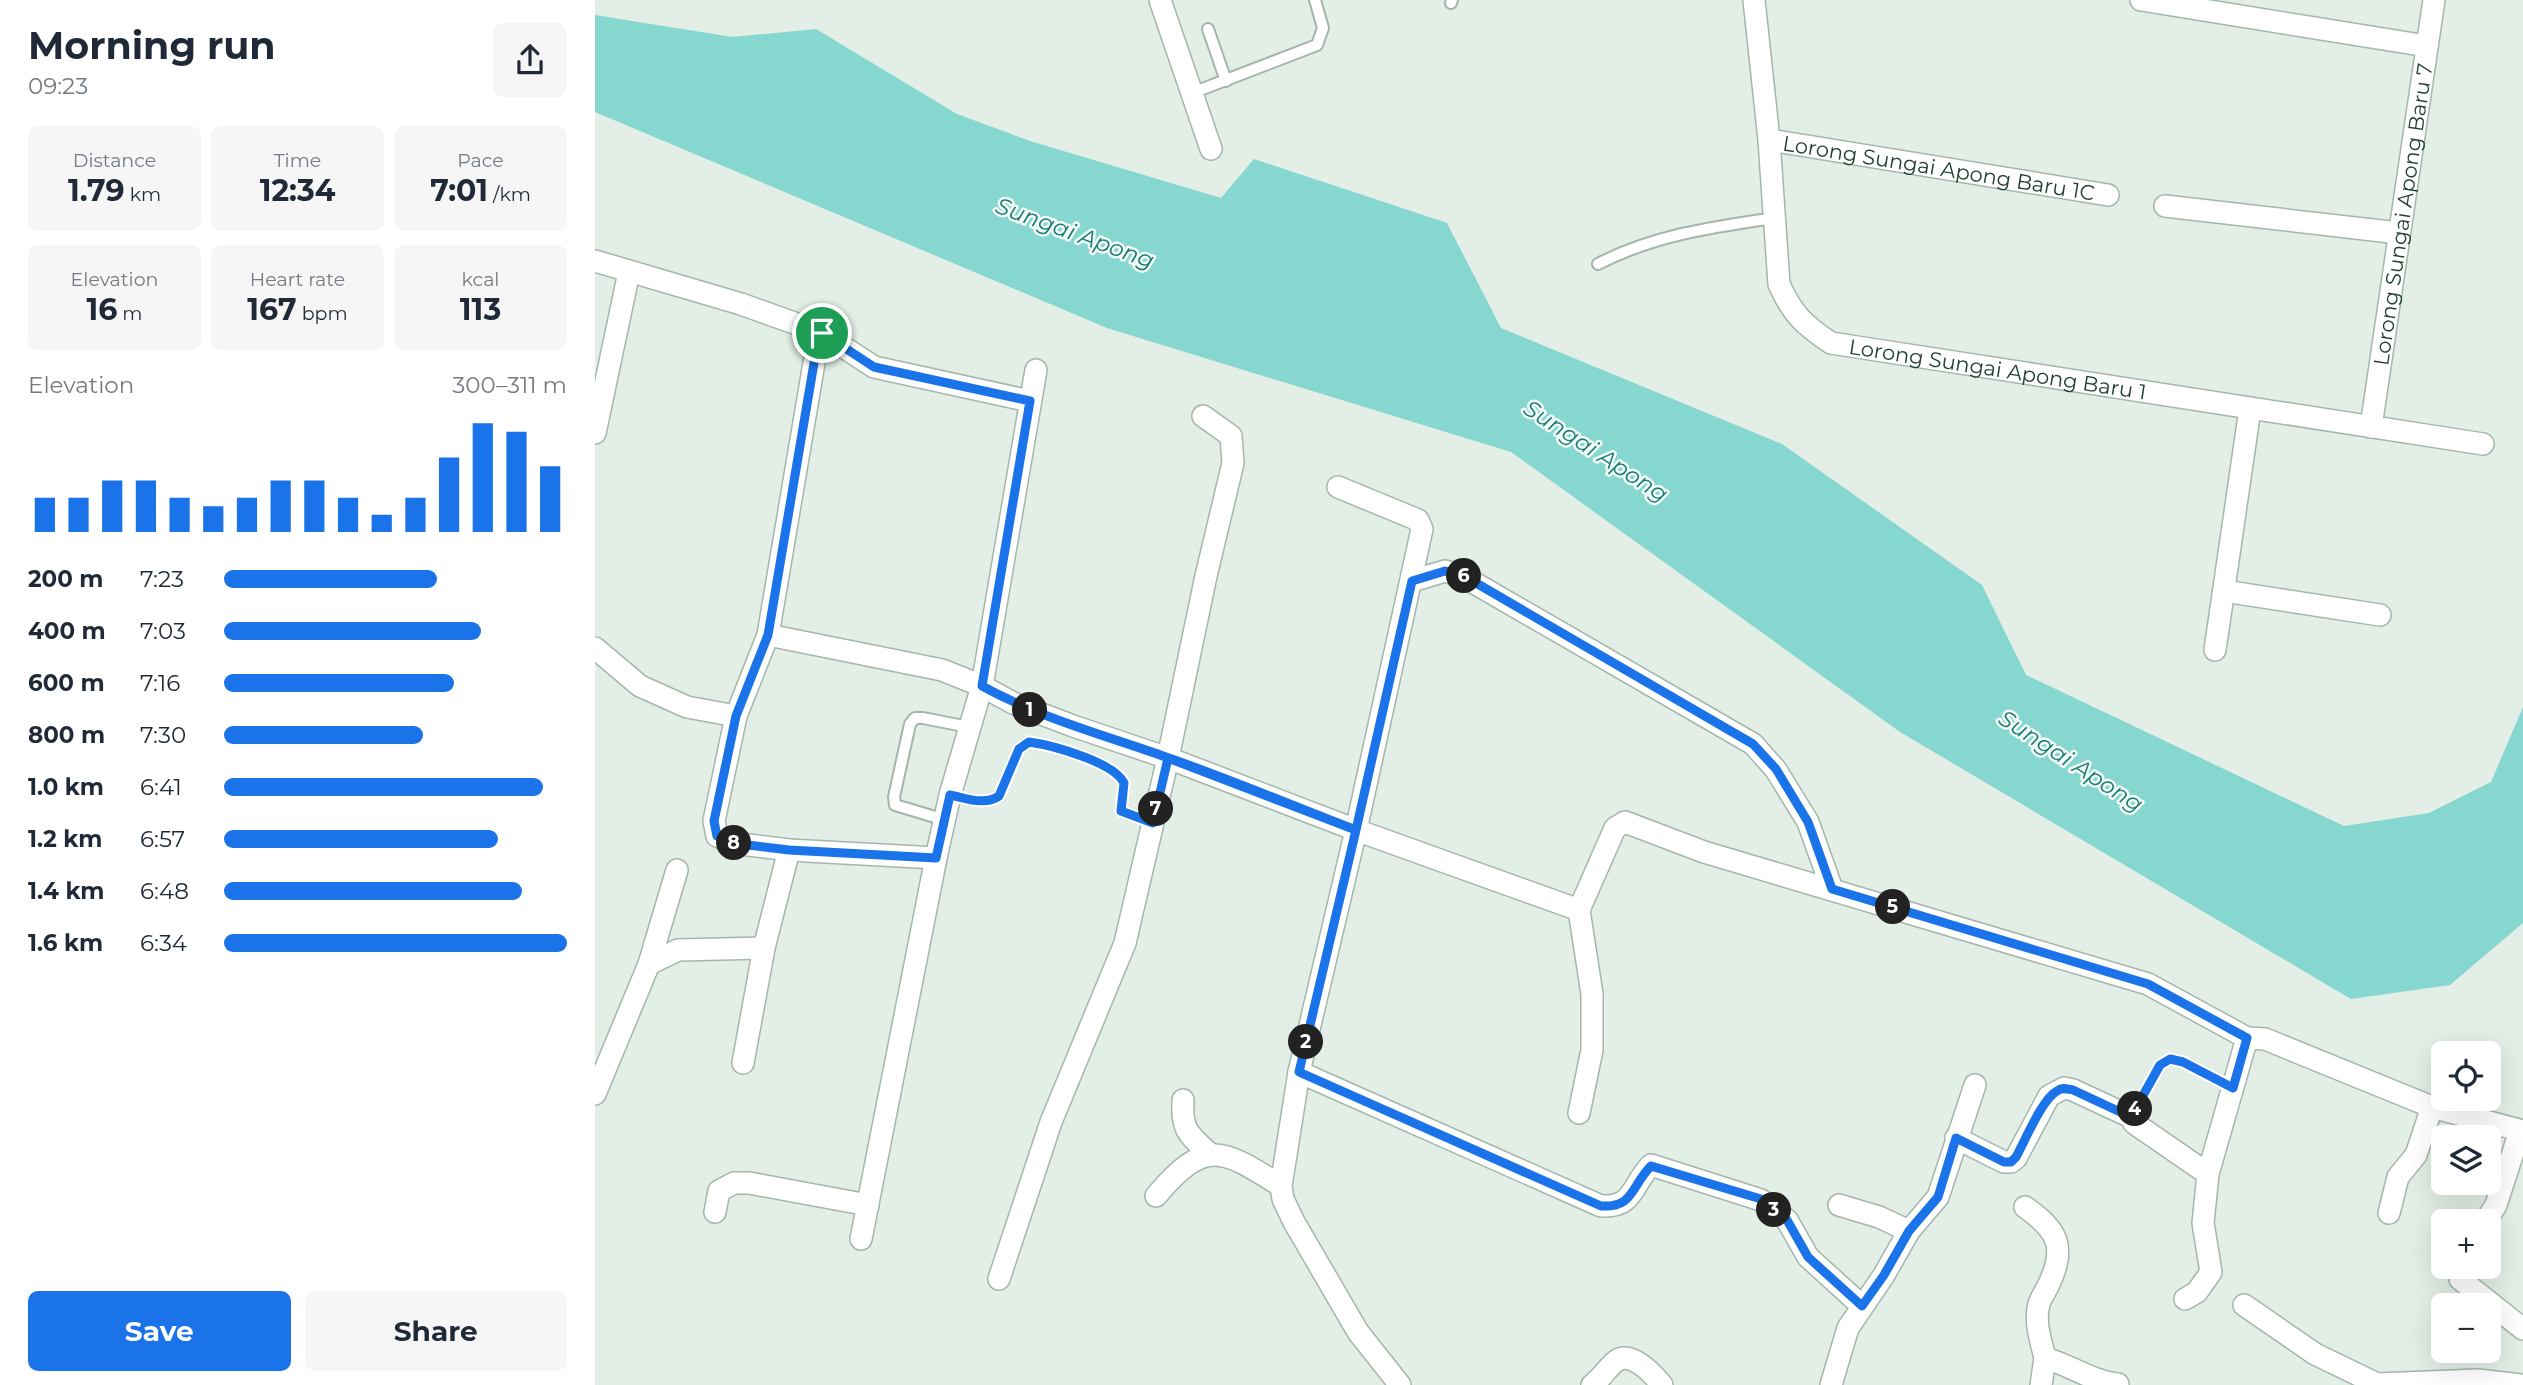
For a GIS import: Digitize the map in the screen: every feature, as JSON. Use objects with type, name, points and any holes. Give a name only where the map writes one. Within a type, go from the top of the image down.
[{"type":"street","points":[[1160,0],[1212,149]]},
{"type":"street","name":"Lorong Sungai Apong Baru 1","points":[[1754,0],[1769,140],[1779,284],[1788,306],[1804,325],[1831,343],[2483,444]]},
{"type":"street","points":[[2141,0],[2427,46]]},
{"type":"street","name":"Lorong Sungai Apong Baru 7","points":[[2371,427],[2434,0]]},
{"type":"street","name":"Lorong Sungai Apong Baru 1C","points":[[1769,140],[2108,195]]},
{"type":"street","points":[[2165,206],[2399,233]]},
{"type":"street","points":[[595,261],[741,304],[822,333],[874,367],[1030,401]]},
{"type":"street","points":[[595,433],[629,272]]},
{"type":"street","points":[[822,333],[814,363],[768,635],[736,716],[714,821],[717,836],[732,843],[789,850],[936,858]]},
{"type":"street","points":[[860,1239],[936,858],[950,795],[982,686],[1036,370]]},
{"type":"street","points":[[2215,650],[2250,409]]},
{"type":"street","points":[[999,1279],[1051,1122],[1125,943],[1233,463],[1231,436],[1203,416]]},
{"type":"street","points":[[1338,487],[1417,520],[1422,525],[1412,581],[1299,1072],[1281,1186],[1283,1199],[1294,1222],[1359,1332],[1400,1385]]},
{"type":"street","points":[[1412,581],[1445,571],[1464,576],[1753,744],[1776,769],[1808,822],[1832,889]]},
{"type":"street","points":[[2224,591],[2381,615]]},
{"type":"street","points":[[768,635],[942,670],[982,686],[1013,703],[1073,726],[1168,758],[1356,830],[1579,910]]},
{"type":"street","points":[[595,648],[640,686],[687,707],[736,716]]},
{"type":"street","points":[[1579,1113],[1592,1050],[1592,994],[1579,910],[1615,828],[1625,822],[1704,852],[2148,984],[2247,1038],[2265,1039],[2431,1107]]},
{"type":"street","points":[[743,1063],[764,947],[789,850]]},
{"type":"street","points":[[595,1094],[602,1059],[649,964],[677,870]]},
{"type":"street","points":[[649,964],[678,950],[764,947]]},
{"type":"street","points":[[2185,1299],[2197,1292],[2211,1272],[2203,1223],[2209,1174],[2247,1038]]},
{"type":"street","points":[[1299,1072],[1601,1206],[1614,1207],[1627,1202],[1641,1176],[1651,1166],[1761,1199],[1787,1220],[1808,1257],[1862,1306]]},
{"type":"street","points":[[1831,1385],[1848,1328],[1884,1275],[1909,1231],[1938,1197],[1975,1085]]},
{"type":"street","points":[[1956,1138],[2004,1162],[2011,1162],[2049,1097],[2064,1088],[2131,1117],[2134,1123],[2209,1174]]},
{"type":"street","points":[[1183,1100],[1181,1121],[1189,1136],[1212,1155]]},
{"type":"street","points":[[2389,1213],[2398,1177],[2416,1155],[2431,1110]]},
{"type":"street","points":[[2447,1111],[2521,1131],[2493,1209]]},
{"type":"street","points":[[1157,1196],[1174,1175],[1191,1161],[1212,1155],[1229,1156],[1238,1160],[1281,1186]]},
{"type":"street","points":[[715,1212],[719,1191],[734,1183],[749,1183],[868,1205]]},
{"type":"street","points":[[1839,1205],[1879,1217],[1909,1231]]},
{"type":"street","points":[[2025,1207],[2050,1228],[2060,1245],[2057,1266],[2039,1304],[2038,1330],[2045,1358],[2041,1385]]},
{"type":"street","points":[[2460,1279],[2523,1329]]},
{"type":"street","points":[[2244,1304],[2315,1354],[2377,1384],[2520,1378]]},
{"type":"street","points":[[1593,1385],[1623,1357],[1633,1359],[1662,1385]]},
{"type":"street","points":[[2045,1358],[2061,1362],[2108,1383],[2119,1384]]},
{"type":"lane","points":[[1192,93],[1317,45],[1323,28],[1315,0]]},
{"type":"lane","points":[[1208,29],[1226,81]]},
{"type":"lane","points":[[1598,264],[1629,248],[1706,228],[1774,218]]},
{"type":"lane","points":[[945,820],[895,805],[894,797],[910,724],[915,718],[923,718],[969,727]]},
{"type":"lane","points":[[1067,751],[1073,726]]},
{"type":"lane","points":[[950,795],[993,801],[999,796],[1019,749],[1029,742],[1067,751],[1115,772],[1124,783],[1121,811],[1153,823]]},
{"type":"lane","points":[[2131,1117],[2160,1065],[2170,1059],[2183,1062],[2233,1088]]},
{"type":"water","name":"Sungai Apong","points":[[595,15],[732,37],[816,29],[957,114],[1030,141],[1221,198],[1254,159],[1447,223],[1501,328],[1782,444],[1982,585],[2026,675],[2344,826],[2429,813],[2491,782],[2523,707],[2523,923],[2450,985],[2351,999],[1900,732],[1511,452],[1107,328],[595,112]]},
{"type":"route","points":[[822,333],[815,356],[768,635],[736,716],[714,821],[717,836],[732,843],[789,850],[936,858],[950,795],[993,801],[999,796],[1019,749],[1029,742],[1067,751],[1115,772],[1124,783],[1121,811],[1153,823],[1168,758],[1262,794],[1356,830],[1412,581],[1445,571],[1464,576],[1753,744],[1776,769],[1808,822],[1832,889],[2148,984],[2247,1038],[2233,1088],[2183,1062],[2170,1059],[2160,1065],[2131,1117],[2073,1090],[2064,1088],[2056,1091],[2049,1097],[2011,1162],[2004,1162],[1956,1138],[1938,1197],[1909,1231],[1869,1299],[1862,1306],[1808,1257],[1787,1220],[1761,1199],[1651,1166],[1641,1176],[1627,1202],[1614,1207],[1601,1206],[1299,1072],[1356,830],[1168,758],[1013,703],[982,686],[1030,401],[874,367],[822,333]]}]
